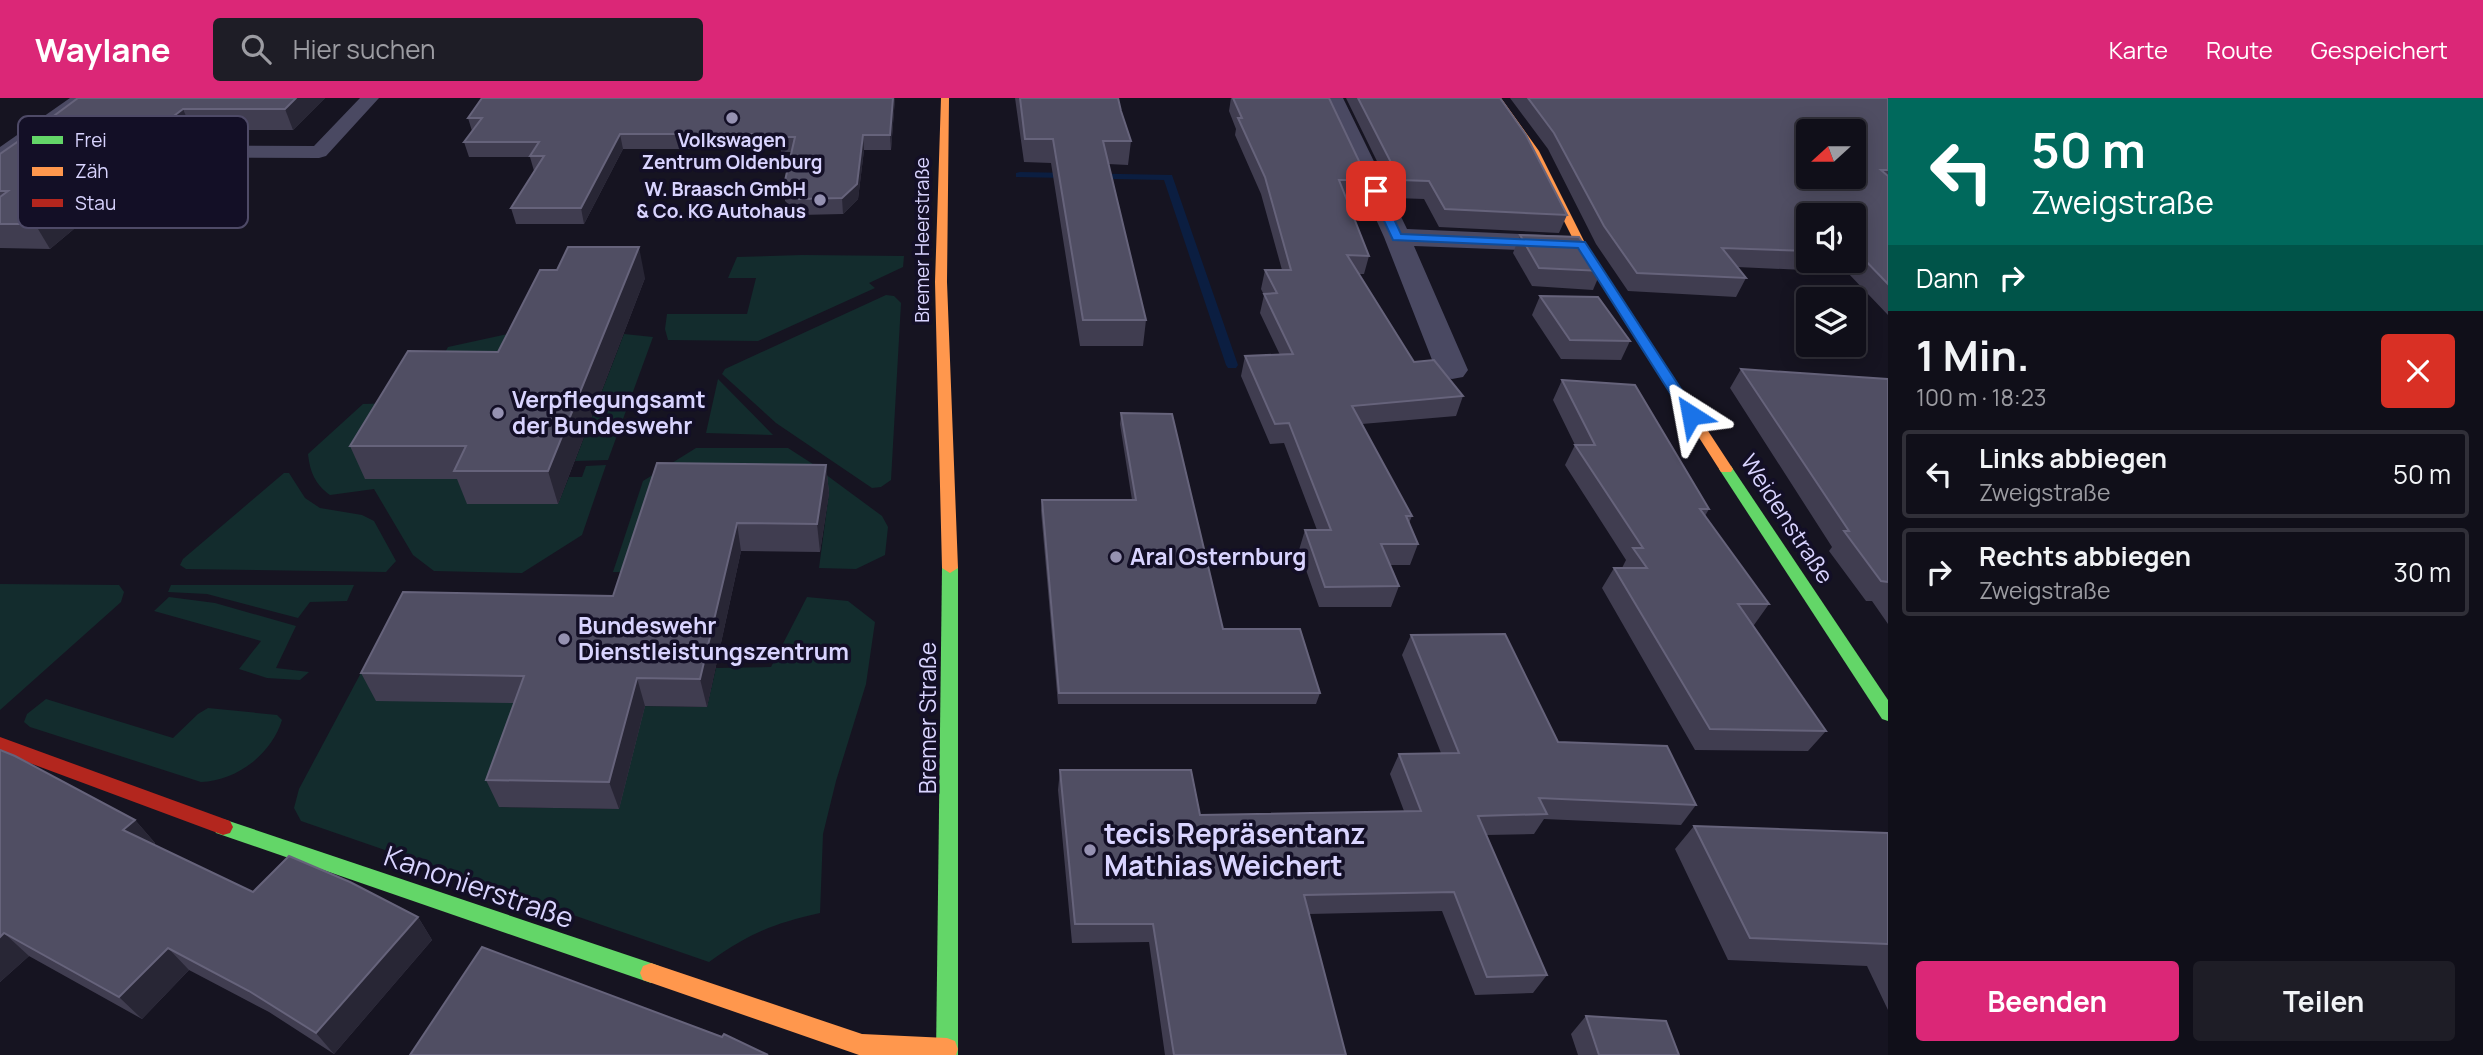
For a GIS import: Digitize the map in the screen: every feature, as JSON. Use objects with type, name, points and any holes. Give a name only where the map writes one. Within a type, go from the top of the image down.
[{"type":"street","name":"Bremer Heerstraße","points":[[944,382],[942,282],[945,98]]},
{"type":"street","points":[[1332,98],[1397,237],[1452,370]]},
{"type":"street","name":"Weidenstraße","points":[[1497,98],[1534,150],[1581,244],[1657,364],[1888,714]]},
{"type":"street","points":[[1397,237],[1581,244]]},
{"type":"street","name":"Bremer Straße","points":[[944,382],[950,558],[951,894],[947,1052]]},
{"type":"street","name":"Kanonierstraße","points":[[0,744],[240,833],[862,1045],[947,1052]]},
{"type":"lane","points":[[57,116],[82,98]]},
{"type":"lane","points":[[248,152],[319,152],[370,98]]},
{"type":"green space","points":[[904,256],[903,267],[869,283],[875,288],[758,341],[668,340],[665,329],[667,314],[747,314],[756,278],[728,278],[737,257]]},
{"type":"green space","points":[[886,295],[894,296],[901,303],[891,480],[881,487],[872,488],[776,423],[722,374],[725,369]]},
{"type":"green space","points":[[517,332],[502,384],[427,384],[448,347]]},
{"type":"green space","points":[[624,334],[653,337],[608,460],[575,461]]},
{"type":"green space","points":[[718,379],[773,435],[706,433]]},
{"type":"green space","points":[[398,403],[478,479],[467,504],[558,504],[569,477],[582,477],[586,466],[606,465],[582,535],[522,573],[434,571],[413,555],[374,489],[330,495],[317,482],[310,466],[308,454],[363,404]]},
{"type":"green space","points":[[696,448],[788,448],[819,468],[638,572],[613,572],[643,481]]},
{"type":"green space","points":[[284,473],[289,473],[305,498],[320,508],[362,515],[374,521],[396,561],[386,572],[186,569],[180,565],[183,559]]},
{"type":"green space","points":[[825,474],[882,516],[888,527],[885,555],[856,569],[819,568],[829,493]]},
{"type":"green space","points":[[0,584],[119,585],[124,592],[121,602],[0,710]]},
{"type":"green space","points":[[171,585],[354,585],[347,601],[310,602],[298,618],[207,594],[168,592]]},
{"type":"green space","points":[[169,597],[215,603],[296,626],[276,668],[309,672],[300,680],[267,678],[239,669],[261,641],[154,611]]},
{"type":"green space","points":[[807,597],[848,601],[875,622],[866,684],[836,781],[823,834],[820,913],[762,931],[709,962],[301,821],[294,808],[299,789],[379,639],[536,704],[499,807],[619,809],[640,706],[707,707],[716,668],[771,667]]},
{"type":"green space","points":[[46,699],[173,738],[208,708],[277,715],[282,720],[270,744],[250,764],[227,777],[201,782],[30,727],[24,722],[27,714]]},
{"type":"building","points":[[78,98],[296,98],[285,109],[183,109],[174,116],[54,116]]},
{"type":"building","points":[[482,98],[893,98],[890,135],[863,135],[857,184],[842,198],[799,199],[784,185],[795,137],[779,137],[780,134],[620,134],[581,208],[511,208],[544,156],[530,156],[539,142],[464,142],[482,118],[468,118]]},
{"type":"building","points":[[1020,98],[1118,98],[1131,141],[1103,141],[1146,320],[1083,320],[1053,139],[1025,139]]},
{"type":"building","points":[[1233,98],[1329,98],[1368,180],[1339,180],[1369,256],[1347,255],[1414,362],[1434,360],[1463,396],[1352,406],[1412,516],[1406,516],[1418,544],[1381,544],[1399,586],[1325,587],[1305,530],[1331,530],[1289,423],[1275,424],[1245,356],[1293,354],[1264,294],[1277,293],[1265,270],[1291,270],[1265,177],[1238,118],[1242,118]]},
{"type":"building","points":[[1358,98],[1500,98],[1526,135],[1567,215],[1445,209],[1429,181],[1400,180]]},
{"type":"building","points":[[1528,98],[1888,98],[1888,170],[1881,170],[1888,176],[1888,284],[1866,261],[1866,203],[1796,203],[1796,251],[1722,248],[1746,278],[1637,273],[1604,226],[1554,133]]},
{"type":"building","points":[[18,141],[18,224],[0,224],[0,197],[8,191],[0,191],[0,154]]},
{"type":"building","points":[[1520,235],[1579,237],[1601,271],[1539,268]]},
{"type":"building","points":[[568,247],[639,247],[548,471],[454,471],[466,446],[350,446],[408,351],[498,352],[540,270],[557,270]]},
{"type":"building","points":[[1540,296],[1598,297],[1630,341],[1570,340]]},
{"type":"building","points":[[1741,369],[1888,379],[1888,582],[1881,581],[1844,531],[1849,531]]},
{"type":"building","points":[[1562,380],[1635,385],[1709,509],[1700,509],[1769,604],[1738,604],[1826,731],[1710,729],[1614,568],[1647,568],[1633,548],[1643,548],[1575,445],[1595,445]]},
{"type":"building","points":[[1121,413],[1172,414],[1223,629],[1300,629],[1320,693],[1059,693],[1042,500],[1136,500]]},
{"type":"building","name":"Bundeswehr Dienstleistungszentrum","points":[[657,463],[826,465],[817,524],[737,523],[700,679],[637,678],[609,782],[486,780],[524,676],[361,673],[403,592],[613,596]]},
{"type":"building","points":[[1505,634],[1558,742],[1667,746],[1696,805],[1539,798],[1547,814],[1478,816],[1547,975],[1487,977],[1454,892],[1304,895],[1346,1055],[1174,1055],[1153,924],[1075,924],[1060,770],[1191,770],[1200,815],[1421,811],[1399,754],[1459,753],[1411,635]]},
{"type":"building","points":[[0,750],[135,820],[123,830],[253,892],[289,856],[350,882],[418,917],[316,1033],[249,991],[168,948],[119,997],[4,933],[0,937]]},
{"type":"building","points":[[1694,826],[1888,833],[1888,944],[1750,938]]},
{"type":"building","points":[[482,947],[722,1037],[724,1034],[768,1055],[410,1055]]},
{"type":"building","points":[[1586,1016],[1666,1021],[1679,1055],[1599,1055]]},
{"type":"waterway","points":[[1020,175],[1168,177],[1232,365]]},
{"type":"traffic: fast","points":[[1726,469],[1888,714]]},
{"type":"traffic: fast","points":[[947,1055],[950,568]]},
{"type":"traffic: fast","points":[[223,827],[651,973]]},
{"type":"traffic: slow","points":[[945,98],[941,282],[950,568]]},
{"type":"traffic: slow","points":[[1497,98],[1534,151],[1581,245],[1726,469]]},
{"type":"traffic: slow","points":[[651,973],[862,1045],[947,1049]]},
{"type":"traffic: jam","points":[[0,744],[223,827]]},
{"type":"place","name":"Volkswagen Zentrum Oldenburg","points":[[732,118]]},
{"type":"place","name":"W. Braasch GmbH & Co. KG Autohaus","points":[[820,200]]},
{"type":"place","name":"Verpflegungsamt der Bundeswehr","points":[[498,413]]},
{"type":"place","name":"Aral Osternburg","points":[[1116,557]]},
{"type":"place","name":"Bundeswehr Dienstleistungszentrum","points":[[564,639]]},
{"type":"place","name":"tecis Repräsentanz Mathias Weichert","points":[[1090,850]]},
{"type":"route","points":[[1376,191],[1397,237],[1581,244],[1691,415]]}]
